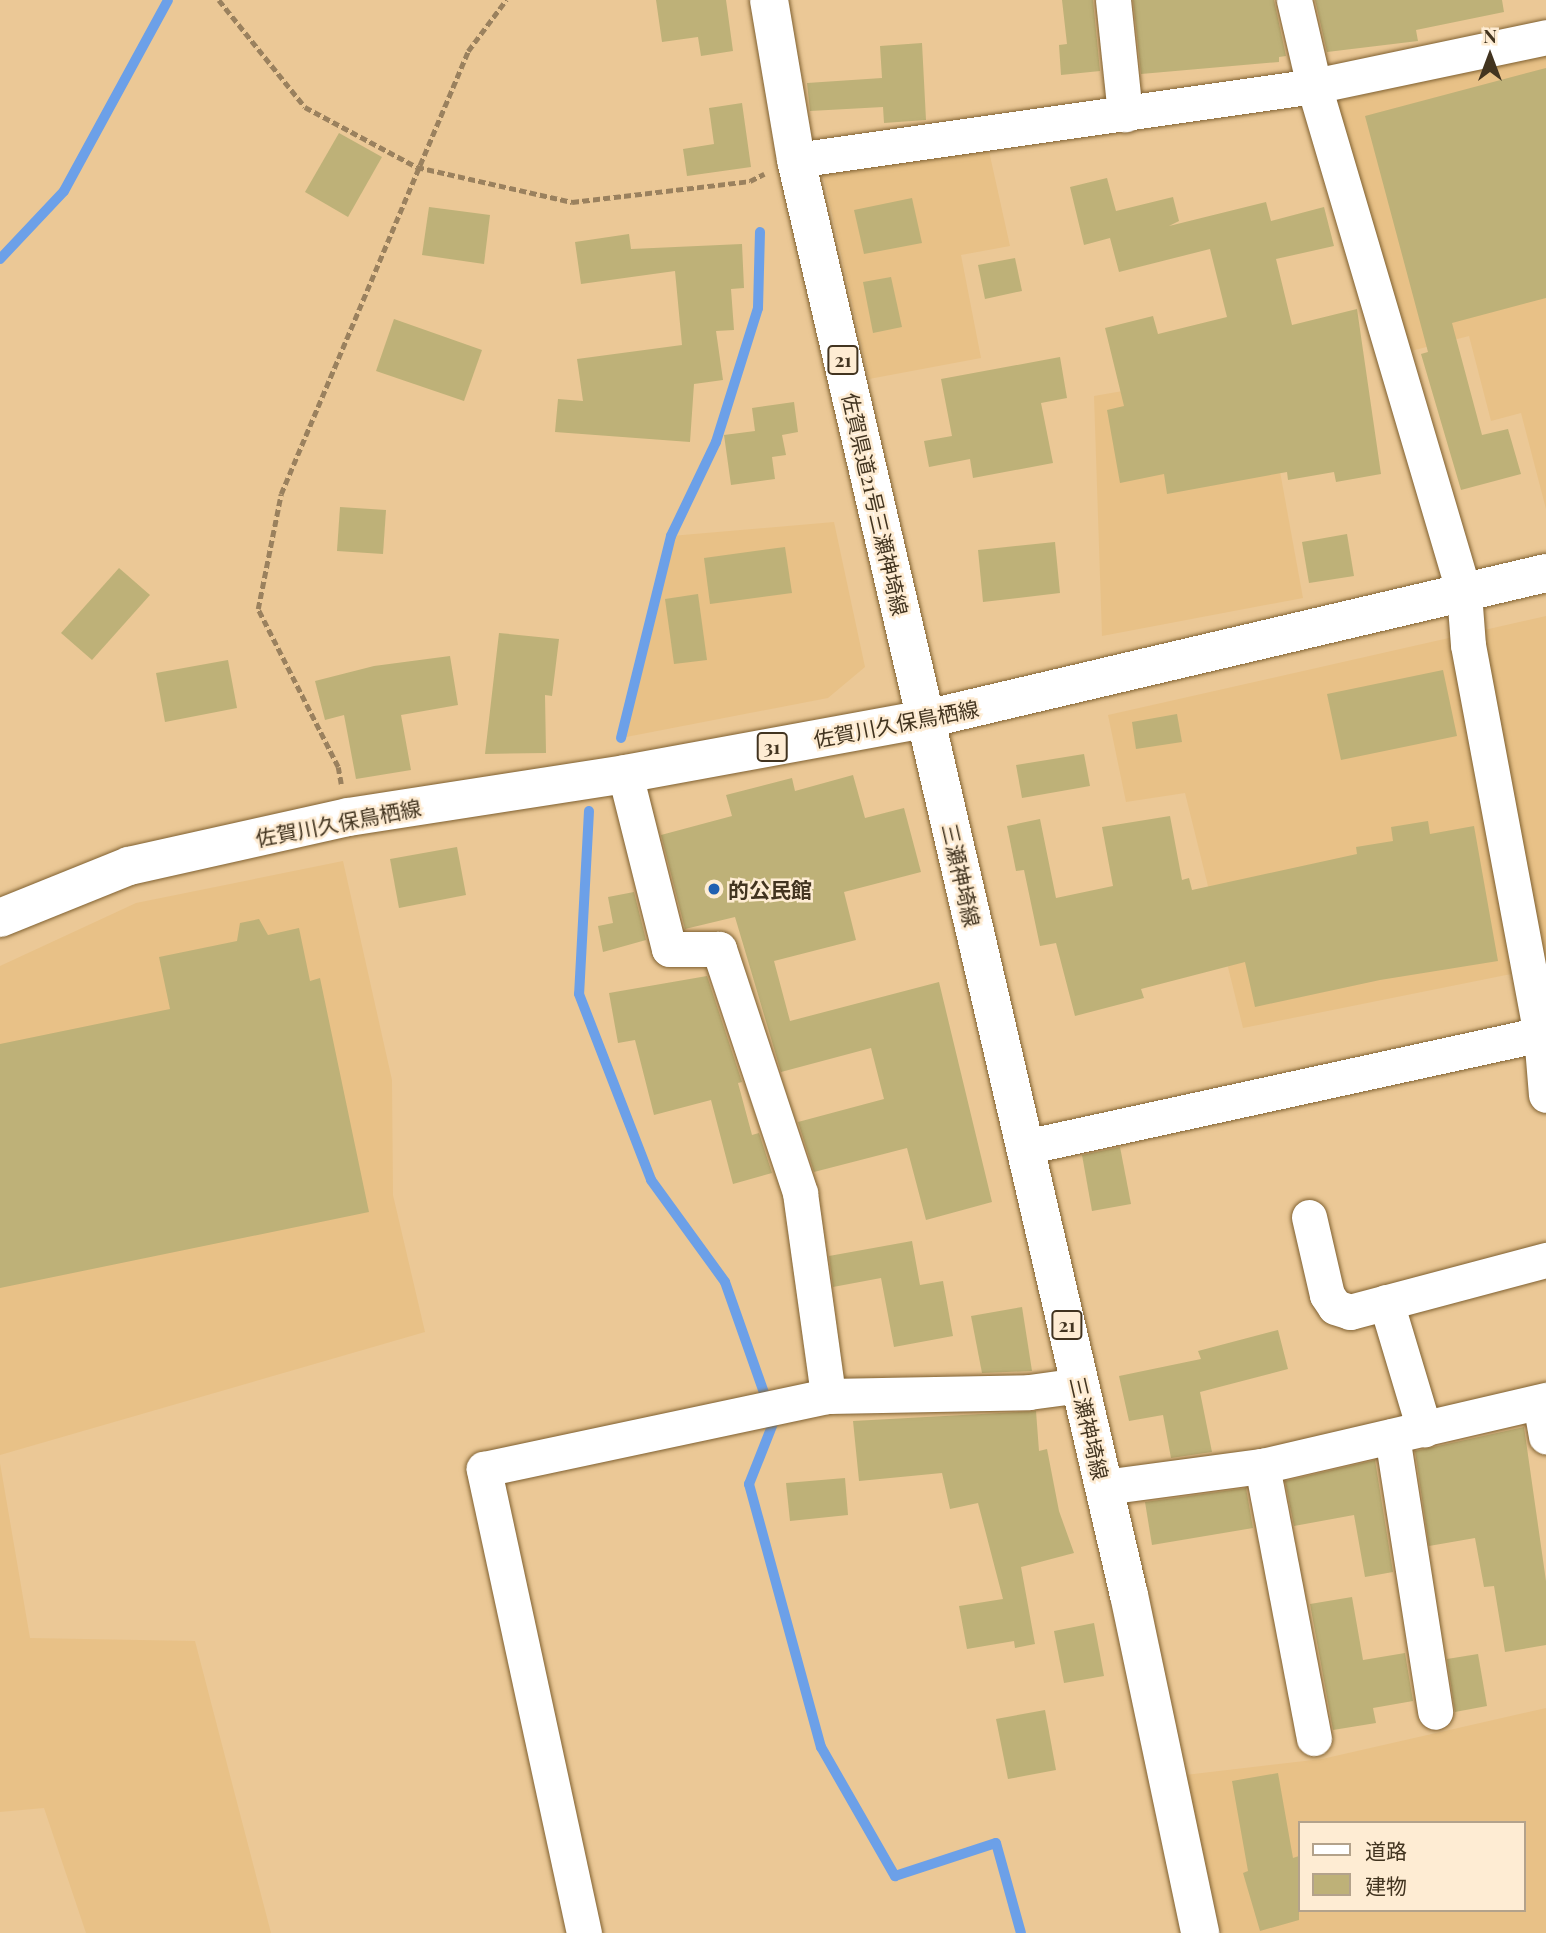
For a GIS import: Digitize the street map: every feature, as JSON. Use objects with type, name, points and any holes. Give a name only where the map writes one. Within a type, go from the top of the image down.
[{"type":"main road","name":"佐賀県道21号三瀬神埼線","points":[[769,0],[796,160],[926,719]]},
{"type":"main road","name":"佐賀川久保鳥栖線","points":[[0,918],[129,866],[348,817],[625,774],[926,719],[1546,573]]},
{"type":"main road","name":"三瀬神埼線","points":[[926,719],[1104,1487],[1200,1933]]},
{"type":"street","points":[[1113,0],[1125,114]]},
{"type":"street","points":[[1294,0],[1314,86],[1464,593],[1468,645],[1543,1033],[1546,1095]]},
{"type":"street","points":[[796,160],[1314,86],[1546,37]]},
{"type":"street","points":[[625,774],[669,948],[719,949],[800,1193],[828,1396]]},
{"type":"street","points":[[1025,1147],[1543,1033]]},
{"type":"street","points":[[1309,1217],[1327,1295],[1335,1307],[1350,1312],[1546,1260]]},
{"type":"street","points":[[1386,1302],[1408,1433],[1435,1712]]},
{"type":"street","points":[[584,1933],[484,1469],[828,1396],[1029,1392],[1080,1385]]},
{"type":"street","points":[[1104,1487],[1262,1466],[1543,1401],[1546,1436]]},
{"type":"street","points":[[1262,1466],[1314,1738]]},
{"type":"path","points":[[219,0],[305,107],[417,167],[572,202],[750,181],[796,160]]},
{"type":"path","points":[[348,817],[338,766],[258,609],[281,494],[468,51],[506,0]]},
{"type":"shaded area","points":[[1546,50],[1546,509],[1521,413],[1491,421],[1469,336],[1411,351],[1335,102]]},
{"type":"shaded area","points":[[983,124],[1010,246],[961,255],[981,358],[869,379],[817,147]]},
{"type":"shaded area","points":[[1261,367],[1303,598],[1102,636],[1094,396]]},
{"type":"shaded area","points":[[834,522],[865,667],[828,698],[621,738],[671,536]]},
{"type":"shaded area","points":[[1546,616],[1546,967],[1243,1028],[1185,793],[1126,802],[1108,715]]},
{"type":"shaded area","points":[[343,861],[392,1080],[393,1195],[425,1332],[0,1455],[0,966],[136,903]]},
{"type":"shaded area","points":[[0,1463],[30,1638],[195,1641],[271,1933],[86,1933],[44,1808],[0,1812]]},
{"type":"shaded area","points":[[1546,1708],[1546,1933],[1222,1933],[1185,1775],[1322,1759]]},
{"type":"building","points":[[656,0],[726,0],[733,51],[701,56],[698,37],[662,42]]},
{"type":"building","points":[[1062,0],[1093,0],[1100,71],[1061,75],[1059,45],[1067,44]]},
{"type":"building","points":[[1133,0],[1274,0],[1286,56],[1279,57],[1279,62],[1141,74]]},
{"type":"building","points":[[1315,0],[1502,0],[1504,12],[1416,30],[1418,41],[1327,52]]},
{"type":"building","points":[[922,43],[926,120],[884,123],[883,107],[810,111],[807,83],[882,78],[880,46]]},
{"type":"building","points":[[1546,68],[1546,298],[1452,323],[1482,435],[1508,429],[1521,474],[1461,490],[1421,354],[1428,352],[1365,116]]},
{"type":"building","points":[[742,103],[751,167],[687,176],[683,149],[714,144],[709,108]]},
{"type":"building","points":[[339,133],[382,157],[348,217],[305,192]]},
{"type":"building","points":[[1107,178],[1116,211],[1173,197],[1179,221],[1169,226],[1266,202],[1271,221],[1324,207],[1334,246],[1276,259],[1292,325],[1357,309],[1381,474],[1336,482],[1334,472],[1288,480],[1287,472],[1167,494],[1164,474],[1120,483],[1107,410],[1124,406],[1105,328],[1153,316],[1158,334],[1227,317],[1210,249],[1119,272],[1110,238],[1084,245],[1070,187]]},
{"type":"building","points":[[912,198],[922,243],[864,254],[854,210]]},
{"type":"building","points":[[429,207],[490,215],[484,264],[422,255]]},
{"type":"building","points":[[629,234],[631,249],[742,244],[744,288],[731,289],[734,330],[716,331],[723,380],[694,384],[690,442],[555,432],[558,399],[583,401],[577,359],[682,345],[675,271],[581,284],[575,242]]},
{"type":"building","points":[[1015,258],[1022,291],[985,299],[978,265]]},
{"type":"building","points":[[891,277],[902,327],[873,333],[863,282]]},
{"type":"building","points":[[394,319],[482,350],[464,401],[376,371]]},
{"type":"building","points":[[1060,357],[1067,398],[1041,403],[1053,463],[973,478],[970,459],[929,467],[924,441],[952,436],[941,379]]},
{"type":"building","points":[[794,402],[798,432],[782,435],[786,455],[772,457],[775,479],[731,485],[724,435],[755,431],[752,408]]},
{"type":"building","points":[[340,507],[386,510],[383,554],[337,551]]},
{"type":"building","points":[[1347,534],[1354,576],[1309,583],[1302,542]]},
{"type":"building","points":[[1055,542],[1060,593],[983,602],[978,550]]},
{"type":"building","points":[[785,547],[792,593],[710,604],[704,558]]},
{"type":"building","points":[[119,568],[150,595],[92,660],[61,633]]},
{"type":"building","points":[[698,594],[707,660],[674,664],[665,599]]},
{"type":"building","points":[[499,633],[559,639],[552,696],[545,695],[546,753],[485,754]]},
{"type":"building","points":[[450,656],[458,705],[401,715],[411,770],[356,779],[344,715],[325,720],[315,681],[374,666]]},
{"type":"building","points":[[228,660],[237,708],[165,722],[156,673]]},
{"type":"building","points":[[1443,670],[1457,736],[1341,760],[1327,694]]},
{"type":"building","points":[[1177,714],[1182,742],[1136,749],[1132,722]]},
{"type":"building","points":[[1084,754],[1090,786],[1022,798],[1016,765]]},
{"type":"building","points":[[853,775],[865,818],[904,808],[921,872],[844,892],[856,940],[774,961],[790,1021],[939,982],[992,1202],[926,1220],[907,1148],[814,1172],[798,1122],[884,1099],[871,1048],[781,1072],[735,917],[685,929],[661,835],[732,816],[726,795],[792,778],[795,791]]},
{"type":"building","points":[[1170,816],[1182,880],[1189,878],[1192,890],[1357,854],[1356,847],[1393,841],[1391,827],[1428,821],[1430,834],[1474,826],[1498,961],[1380,980],[1255,1007],[1245,962],[1141,989],[1144,998],[1075,1016],[1056,943],[1040,946],[1024,870],[1016,871],[1007,826],[1040,819],[1056,898],[1113,886],[1102,827]]},
{"type":"building","points":[[457,847],[466,895],[399,908],[390,859]]},
{"type":"building","points":[[634,892],[646,940],[603,952],[598,926],[613,923],[608,897]]},
{"type":"building","points":[[259,919],[268,935],[299,928],[310,981],[320,978],[369,1212],[0,1288],[0,1044],[170,1009],[159,957],[237,941],[240,923]]},
{"type":"building","points":[[707,976],[742,1082],[738,1083],[752,1135],[759,1133],[772,1173],[733,1184],[711,1100],[654,1115],[635,1040],[618,1043],[609,993]]},
{"type":"building","points":[[1120,1147],[1131,1204],[1092,1211],[1082,1155]]},
{"type":"building","points":[[912,1241],[920,1285],[943,1281],[953,1336],[894,1347],[881,1278],[833,1287],[829,1256]]},
{"type":"building","points":[[1022,1307],[1032,1371],[982,1373],[971,1316]]},
{"type":"building","points":[[1278,1330],[1288,1369],[1200,1392],[1212,1452],[1171,1458],[1163,1415],[1129,1421],[1119,1376],[1201,1359],[1198,1351]]},
{"type":"building","points":[[1036,1411],[1039,1451],[1047,1449],[1059,1511],[1074,1553],[1021,1567],[1035,1644],[1015,1648],[1014,1641],[967,1649],[959,1606],[1003,1599],[978,1503],[950,1509],[942,1473],[859,1481],[853,1421]]},
{"type":"building","points":[[1524,1427],[1546,1581],[1546,1645],[1505,1652],[1494,1586],[1484,1587],[1475,1538],[1429,1546],[1415,1451]]},
{"type":"building","points":[[1375,1460],[1393,1572],[1365,1577],[1354,1515],[1294,1526],[1285,1481]]},
{"type":"building","points":[[845,1478],[848,1515],[790,1521],[786,1483]]},
{"type":"building","points":[[1246,1488],[1253,1528],[1152,1545],[1145,1502]]},
{"type":"building","points":[[1352,1597],[1363,1660],[1405,1653],[1413,1701],[1373,1708],[1376,1723],[1333,1730],[1310,1604]]},
{"type":"building","points":[[1094,1623],[1104,1676],[1064,1683],[1054,1631]]},
{"type":"building","points":[[1478,1654],[1487,1706],[1455,1712],[1447,1659]]},
{"type":"building","points":[[1045,1710],[1056,1770],[1008,1779],[996,1719]]},
{"type":"building","points":[[1278,1773],[1293,1858],[1298,1856],[1299,1920],[1260,1931],[1243,1873],[1248,1871],[1232,1781]]},
{"type":"waterway","points":[[0,259],[64,191],[168,0]]},
{"type":"waterway","points":[[621,738],[671,536],[716,442],[758,308],[760,232]]},
{"type":"waterway","points":[[589,811],[579,994],[651,1180],[725,1282],[774,1421],[749,1484],[821,1747],[895,1876],[996,1843],[1021,1933]]},
{"type":"place","name":"的公民館","points":[[714,889]]}]
